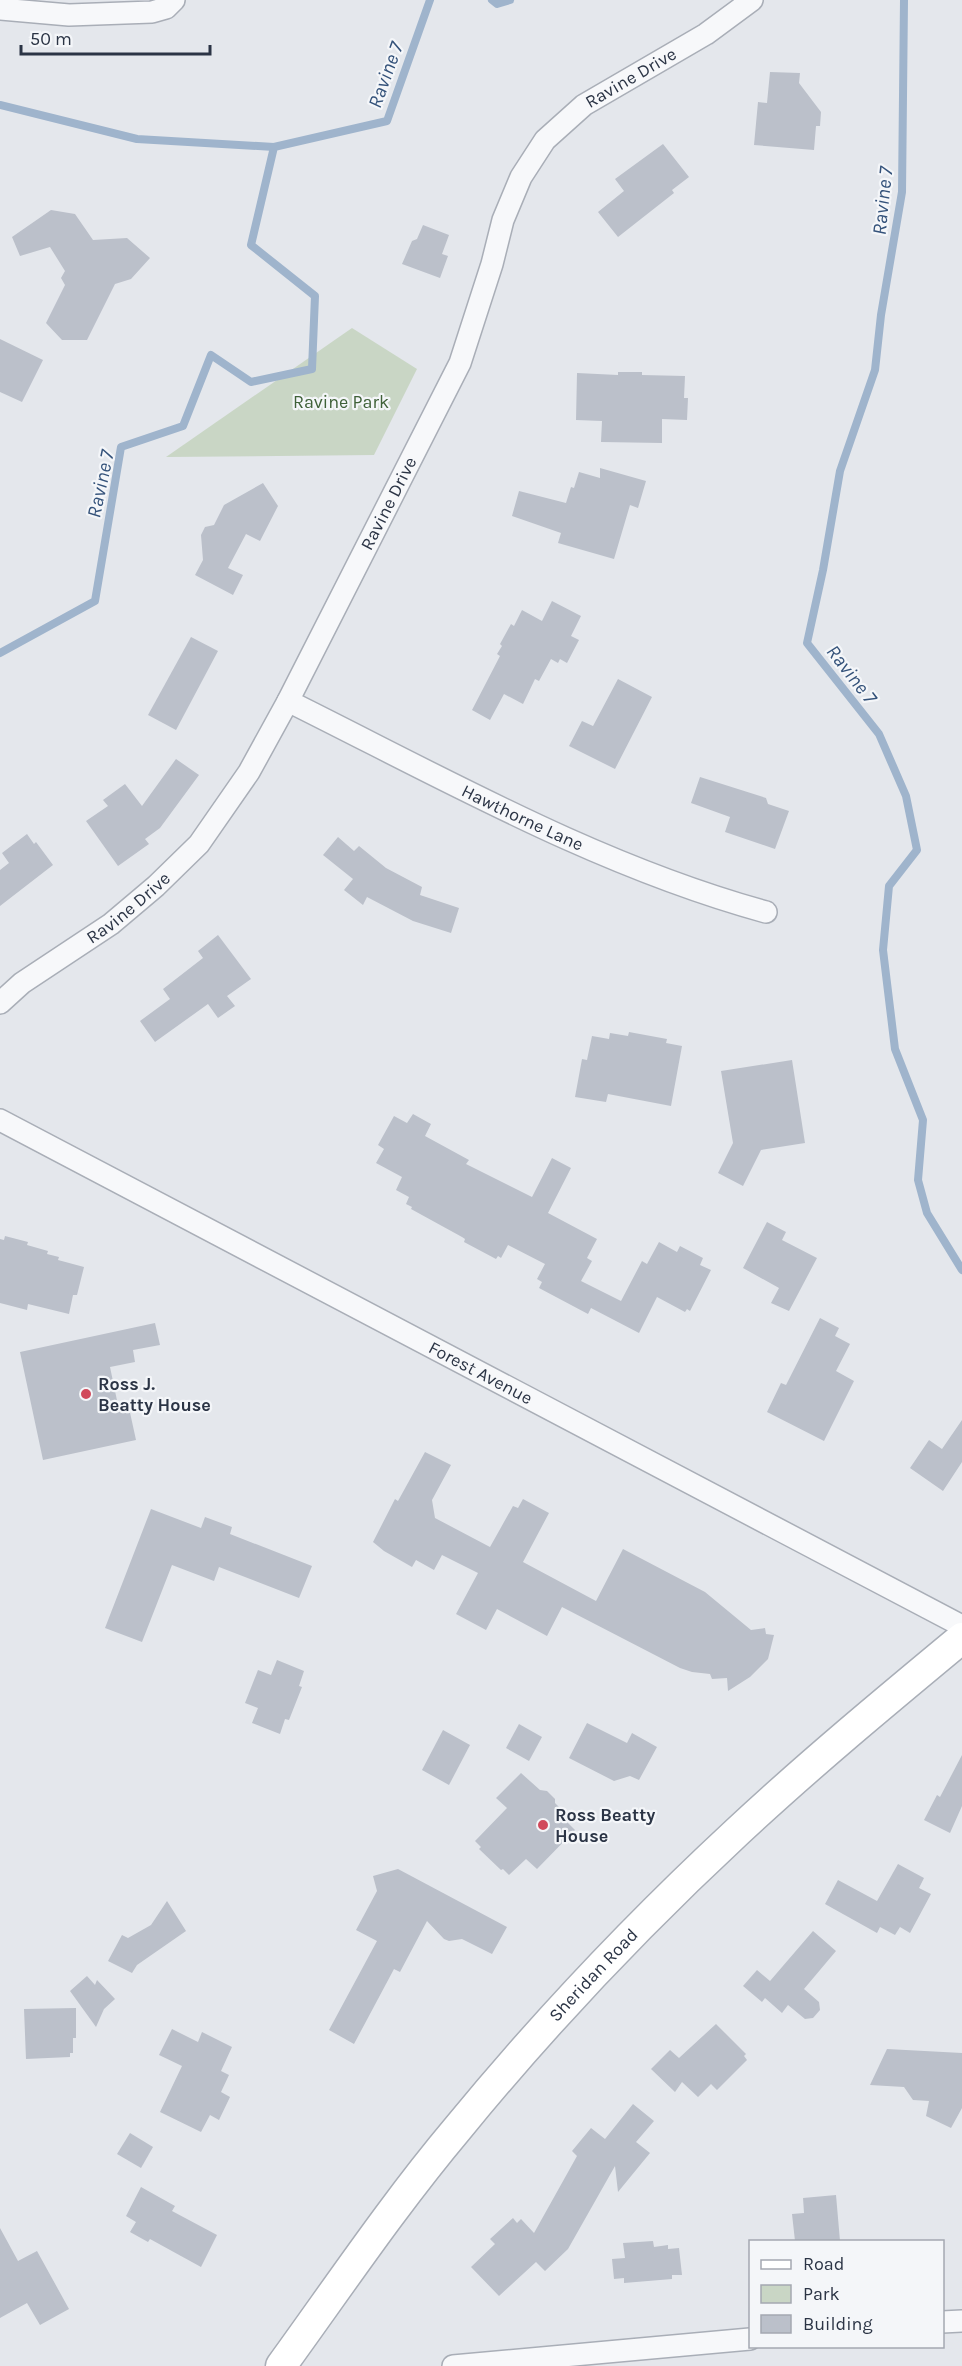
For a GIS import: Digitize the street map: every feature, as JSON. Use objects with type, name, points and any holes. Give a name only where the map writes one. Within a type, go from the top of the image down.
[{"type":"street","points":[[0,9],[69,15],[152,12],[166,8],[174,0]]},
{"type":"street","name":"Ravine Drive","points":[[0,1003],[22,983],[111,924],[156,886],[199,844],[249,772],[288,701],[460,363],[492,264],[503,220],[521,177],[545,140],[584,105],[706,34],[752,0]]},
{"type":"street","name":"Hawthorne Lane","points":[[288,701],[525,819],[636,869],[766,912]]},
{"type":"street","name":"Forest Avenue","points":[[0,1120],[962,1626]]},
{"type":"street","name":"Sheridan Road","points":[[281,2366],[408,2190],[460,2124],[574,1995],[652,1913],[737,1831],[835,1744],[962,1638]]},
{"type":"street","points":[[944,2322],[962,2321]]},
{"type":"street","points":[[453,2366],[749,2339]]},
{"type":"green space","name":"Ravine Park","points":[[352,328],[417,369],[374,455],[166,457]]},
{"type":"building","points":[[770,72],[800,73],[799,83],[821,112],[820,126],[816,126],[814,150],[754,145],[758,102],[767,103]]},
{"type":"building","points":[[663,144],[689,177],[672,190],[674,193],[618,237],[598,212],[624,191],[615,179]]},
{"type":"building","points":[[51,210],[75,214],[93,240],[127,238],[150,258],[131,279],[115,284],[87,340],[62,340],[46,323],[65,285],[61,278],[65,271],[50,247],[20,256],[12,237]]},
{"type":"building","points":[[423,225],[449,235],[442,254],[448,256],[440,278],[402,264],[412,241],[417,239]]},
{"type":"building","points":[[0,339],[43,360],[22,402],[0,392]]},
{"type":"building","points":[[618,372],[685,376],[684,398],[688,398],[687,420],[662,419],[662,443],[601,442],[602,421],[576,420],[577,373],[618,375]]},
{"type":"building","points":[[600,468],[646,481],[638,508],[630,505],[614,559],[558,543],[561,533],[512,516],[519,491],[566,503],[579,472],[600,478]]},
{"type":"building","points":[[263,483],[278,506],[260,541],[246,534],[228,568],[243,575],[233,595],[195,575],[203,560],[201,535],[205,527],[214,525],[224,505]]},
{"type":"building","points":[[552,601],[581,616],[571,636],[579,640],[567,663],[560,659],[558,663],[551,659],[539,681],[535,679],[523,704],[504,694],[490,720],[472,710],[500,656],[497,654],[502,646],[500,644],[511,624],[514,626],[522,610],[542,621]]},
{"type":"building","points":[[191,637],[218,651],[176,730],[148,715]]},
{"type":"building","points":[[618,679],[652,697],[615,769],[569,746],[582,721],[593,726]]},
{"type":"building","points":[[176,759],[199,775],[160,828],[145,839],[149,844],[118,866],[86,821],[108,806],[103,800],[125,784],[142,806]]},
{"type":"building","points":[[700,777],[766,798],[768,804],[789,811],[775,849],[725,832],[730,817],[691,803]]},
{"type":"building","points":[[27,834],[53,865],[0,906],[0,870],[9,863],[2,853]]},
{"type":"building","points":[[338,837],[354,851],[359,846],[386,868],[422,887],[420,895],[459,908],[451,933],[413,921],[367,897],[363,905],[344,890],[353,879],[323,855]]},
{"type":"building","points":[[218,935],[251,979],[227,996],[235,1006],[218,1018],[208,1004],[155,1042],[140,1021],[170,999],[163,989],[203,958],[198,951]]},
{"type":"building","points":[[629,1032],[667,1039],[666,1043],[682,1046],[671,1106],[608,1094],[606,1102],[575,1097],[582,1059],[587,1060],[592,1036],[609,1039],[610,1033],[628,1036]]},
{"type":"building","points":[[792,1060],[805,1143],[761,1150],[743,1186],[718,1173],[733,1143],[721,1071]]},
{"type":"building","points":[[413,1114],[431,1124],[425,1136],[469,1160],[466,1164],[532,1197],[552,1158],[571,1168],[548,1213],[597,1239],[587,1258],[592,1261],[581,1281],[621,1301],[642,1261],[647,1264],[659,1242],[677,1252],[680,1246],[703,1258],[700,1265],[711,1270],[690,1311],[687,1309],[685,1312],[657,1297],[639,1333],[591,1308],[588,1314],[539,1288],[542,1282],[537,1279],[545,1264],[508,1245],[501,1258],[498,1256],[496,1259],[411,1209],[412,1207],[406,1204],[409,1197],[396,1190],[402,1177],[376,1163],[384,1149],[378,1145],[394,1116],[407,1123]]},
{"type":"building","points":[[767,1222],[786,1232],[782,1240],[817,1258],[789,1311],[771,1303],[779,1288],[743,1268]]},
{"type":"building","points":[[5,1236],[28,1242],[27,1245],[48,1251],[47,1254],[59,1257],[58,1260],[84,1267],[77,1295],[73,1295],[69,1314],[28,1304],[27,1310],[0,1303],[0,1239],[4,1240]]},
{"type":"building","points":[[820,1318],[839,1328],[835,1336],[850,1344],[836,1371],[854,1381],[824,1441],[767,1412],[781,1383],[786,1385]]},
{"type":"building","name":"Ross J. Beatty House","points":[[155,1323],[160,1345],[133,1350],[135,1362],[110,1367],[119,1410],[129,1408],[136,1440],[43,1460],[20,1352]]},
{"type":"building","points":[[962,1420],[962,1462],[943,1491],[910,1468],[929,1440],[942,1449]]},
{"type":"building","points":[[425,1452],[451,1465],[432,1500],[435,1518],[490,1547],[513,1506],[518,1508],[523,1499],[549,1513],[523,1562],[596,1601],[623,1549],[705,1592],[751,1630],[765,1628],[766,1634],[774,1635],[768,1659],[750,1677],[728,1691],[727,1678],[712,1679],[710,1674],[680,1668],[562,1607],[547,1636],[497,1609],[486,1630],[456,1614],[478,1573],[442,1555],[434,1570],[416,1560],[412,1567],[373,1542],[395,1499],[398,1501]]},
{"type":"building","points":[[151,1509],[201,1528],[205,1517],[232,1527],[230,1534],[312,1566],[299,1598],[219,1567],[214,1581],[172,1565],[142,1642],[105,1628]]},
{"type":"building","points":[[277,1660],[304,1671],[299,1686],[302,1687],[289,1720],[285,1719],[280,1734],[252,1723],[258,1708],[245,1703],[258,1670],[271,1675]]},
{"type":"building","points":[[587,1723],[627,1743],[632,1733],[657,1747],[639,1780],[630,1776],[614,1781],[569,1758]]},
{"type":"building","points":[[519,1724],[542,1737],[529,1761],[506,1748]]},
{"type":"building","points":[[443,1730],[470,1745],[449,1785],[422,1770]]},
{"type":"building","points":[[962,1755],[962,1806],[950,1833],[924,1820],[937,1795],[940,1797]]},
{"type":"building","name":"Ross Beatty House","points":[[521,1773],[540,1790],[547,1791],[555,1799],[555,1803],[562,1810],[558,1813],[575,1830],[537,1869],[526,1859],[509,1875],[479,1849],[481,1847],[475,1841],[507,1808],[496,1798]]},
{"type":"building","points":[[898,1864],[924,1878],[919,1888],[931,1894],[910,1933],[900,1927],[895,1935],[880,1927],[877,1933],[825,1904],[838,1880],[877,1901]]},
{"type":"building","points":[[398,1869],[507,1927],[492,1954],[462,1939],[449,1941],[444,1939],[427,1921],[400,1972],[394,1969],[354,2044],[329,2030],[377,1941],[356,1930],[377,1891],[373,1876]]},
{"type":"building","points":[[167,1901],[186,1931],[137,1965],[132,1973],[108,1961],[122,1935],[128,1938],[151,1925]]},
{"type":"building","points":[[813,1931],[836,1951],[804,1989],[819,2002],[820,2010],[813,2018],[805,2019],[788,2005],[782,2013],[765,1998],[762,2002],[743,1986],[757,1970],[770,1981]]},
{"type":"building","points":[[87,1976],[95,1985],[97,1980],[115,1999],[104,2009],[96,2027],[70,1991]]},
{"type":"building","points":[[76,2008],[76,2038],[73,2038],[73,2053],[70,2053],[70,2057],[26,2059],[24,2009]]},
{"type":"building","points":[[716,2024],[746,2054],[744,2056],[747,2060],[717,2090],[711,2084],[698,2097],[682,2082],[675,2092],[651,2069],[670,2050],[679,2058]]},
{"type":"building","points":[[172,2029],[198,2042],[202,2032],[232,2047],[221,2071],[229,2075],[221,2092],[230,2097],[219,2120],[210,2115],[201,2132],[160,2112],[182,2066],[159,2055]]},
{"type":"building","points":[[887,2049],[962,2053],[962,2108],[951,2128],[926,2116],[929,2101],[913,2100],[904,2087],[870,2085]]},
{"type":"building","points":[[633,2104],[654,2121],[636,2142],[650,2153],[618,2192],[615,2166],[568,2249],[545,2271],[536,2262],[499,2296],[471,2267],[495,2244],[490,2239],[513,2218],[517,2223],[521,2219],[534,2233],[577,2156],[572,2151],[591,2128],[605,2139]]},
{"type":"building","points":[[130,2133],[153,2147],[141,2168],[117,2154]]},
{"type":"building","points":[[141,2187],[175,2206],[172,2211],[217,2235],[201,2267],[150,2239],[148,2242],[130,2232],[136,2222],[126,2216]]},
{"type":"building","points":[[836,2195],[840,2240],[795,2240],[792,2214],[804,2213],[803,2198]]},
{"type":"building","points":[[0,2228],[18,2261],[37,2251],[69,2309],[40,2325],[27,2303],[0,2318]]},
{"type":"building","points":[[653,2241],[654,2247],[668,2245],[668,2249],[679,2248],[682,2275],[672,2275],[672,2279],[624,2283],[624,2278],[614,2279],[612,2259],[625,2258],[623,2243]]},
{"type":"waterway","name":"Ravine 7","points":[[0,653],[95,601],[121,447],[183,426],[211,355],[251,382],[312,369],[315,296],[251,245],[274,147],[387,121],[430,0]]},
{"type":"waterway","name":"Ravine 7","points":[[492,0],[497,4],[510,0]]},
{"type":"waterway","name":"Ravine 7","points":[[904,0],[902,192],[881,315],[875,370],[840,471],[823,570],[807,643],[879,734],[906,796],[917,850],[889,886],[883,950],[895,1049],[923,1120],[918,1180],[927,1213],[962,1270]]},
{"type":"waterway","name":"Ravine 7","points":[[0,105],[137,139],[274,147]]},
{"type":"place","name":"Ross J. Beatty House","points":[[86,1394]]},
{"type":"place","name":"Ross Beatty House","points":[[543,1825]]}]
